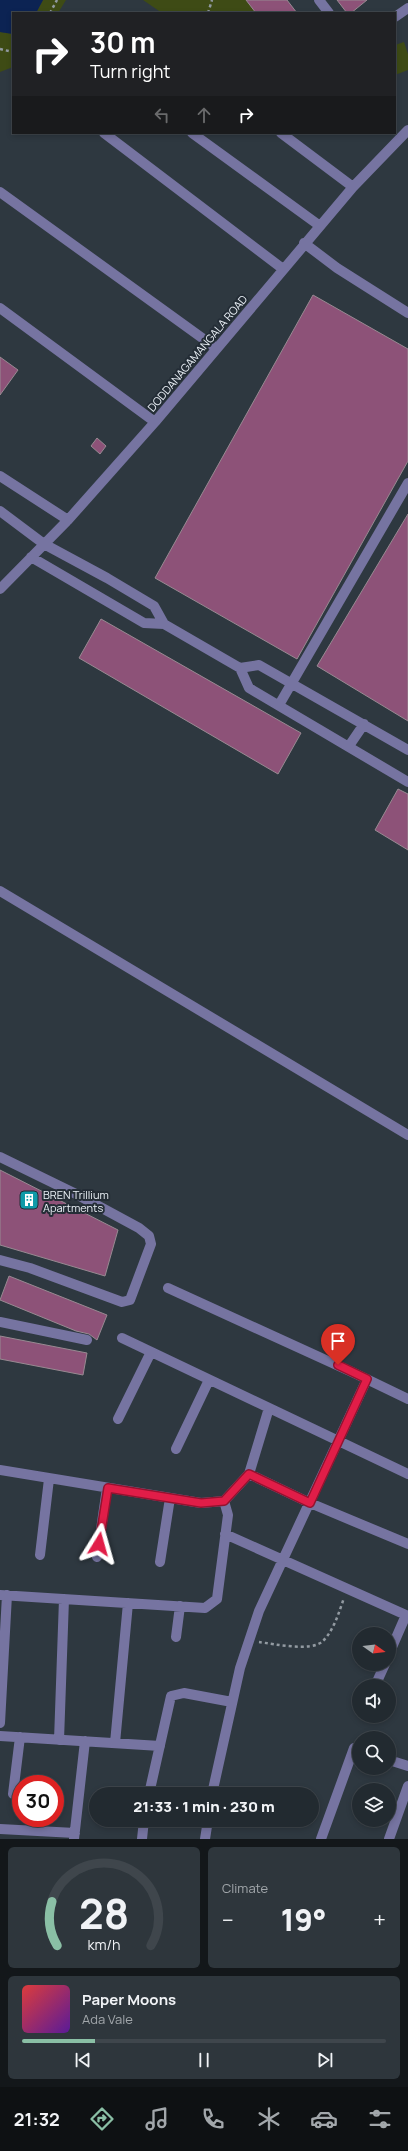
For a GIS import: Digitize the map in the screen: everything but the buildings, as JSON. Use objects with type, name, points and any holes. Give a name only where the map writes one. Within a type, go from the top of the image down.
[{"type":"street","points":[[319,0],[328,12]]},
{"type":"street","points":[[396,17],[408,8]]},
{"type":"street","name":"DODDANAGAMANGALA ROAD","points":[[0,589],[68,520],[155,422],[304,243],[353,187],[408,130]]},
{"type":"street","points":[[105,134],[283,269]]},
{"type":"street","points":[[193,134],[320,226]]},
{"type":"street","points":[[282,134],[353,187]]},
{"type":"street","points":[[0,192],[216,348]]},
{"type":"street","points":[[304,243],[337,268],[408,313]]},
{"type":"street","points":[[0,308],[155,422]]},
{"type":"street","points":[[0,476],[68,520]]},
{"type":"street","points":[[279,705],[408,483]]},
{"type":"street","points":[[0,511],[44,544],[107,578],[154,606],[164,624]]},
{"type":"street","points":[[31,558],[144,623],[164,624],[240,668],[249,688],[408,782]]},
{"type":"street","points":[[240,668],[258,665],[293,683],[408,750]]},
{"type":"street","points":[[349,746],[364,724]]},
{"type":"street","points":[[0,891],[408,1135]]},
{"type":"street","points":[[0,1157],[78,1195],[139,1228],[149,1236],[151,1244],[130,1300],[122,1302],[30,1268],[0,1260]]},
{"type":"street","points":[[168,1288],[408,1399]]},
{"type":"street","points":[[0,1322],[87,1340]]},
{"type":"street","points":[[122,1338],[408,1474]]},
{"type":"street","points":[[118,1419],[151,1352]]},
{"type":"street","points":[[214,1787],[232,1702],[259,1611],[367,1379]]},
{"type":"street","points":[[176,1449],[209,1380]]},
{"type":"street","points":[[0,1470],[201,1503],[224,1501],[249,1474],[269,1408]]},
{"type":"street","points":[[249,1474],[310,1503],[408,1544]]},
{"type":"street","points":[[40,1555],[49,1478]]},
{"type":"street","points":[[97,1557],[108,1488]]},
{"type":"street","points":[[160,1562],[170,1498]]},
{"type":"street","points":[[0,1723],[4,1595],[205,1608],[217,1599],[228,1515],[224,1501]]},
{"type":"street","points":[[225,1534],[407,1615],[396,1639]]},
{"type":"street","points":[[59,1740],[64,1599]]},
{"type":"street","points":[[115,1743],[128,1603]]},
{"type":"street","points":[[176,1637],[180,1606]]},
{"type":"street","points":[[151,1787],[171,1696],[184,1693],[232,1702]]},
{"type":"street","points":[[0,1736],[160,1746]]},
{"type":"street","points":[[15,1775],[20,1737]]},
{"type":"street","points":[[0,1829],[75,1836],[84,1741]]},
{"type":"street","points":[[321,1839],[352,1754]]},
{"type":"street","points":[[396,1762],[408,1766]]},
{"type":"street","points":[[389,1839],[408,1786]]},
{"type":"street","points":[[142,1839],[143,1827]]},
{"type":"street","points":[[205,1839],[207,1827]]},
{"type":"path","points":[[51,12],[57,0]]},
{"type":"path","points":[[208,12],[212,0]]},
{"type":"path","points":[[0,49],[12,52]]},
{"type":"path","points":[[249,1641],[309,1647],[323,1641],[336,1620],[348,1589]]},
{"type":"green space","points":[[43,0],[66,0],[59,12],[37,12]]},
{"type":"green space","points":[[143,0],[246,0],[255,12],[161,12]]},
{"type":"green space","points":[[0,32],[12,34],[12,67],[0,72]]},
{"type":"green space","points":[[404,42],[408,54],[408,70],[396,75],[396,45]]},
{"type":"water","points":[[0,0],[43,0],[37,12],[12,12],[12,34],[0,32]]},
{"type":"place","name":"BREN Trillium Apartments","points":[[29,1200]]},
{"type":"route","points":[[99,1544],[108,1488],[201,1503],[224,1501],[249,1474],[310,1503],[367,1379],[338,1365]]}]
